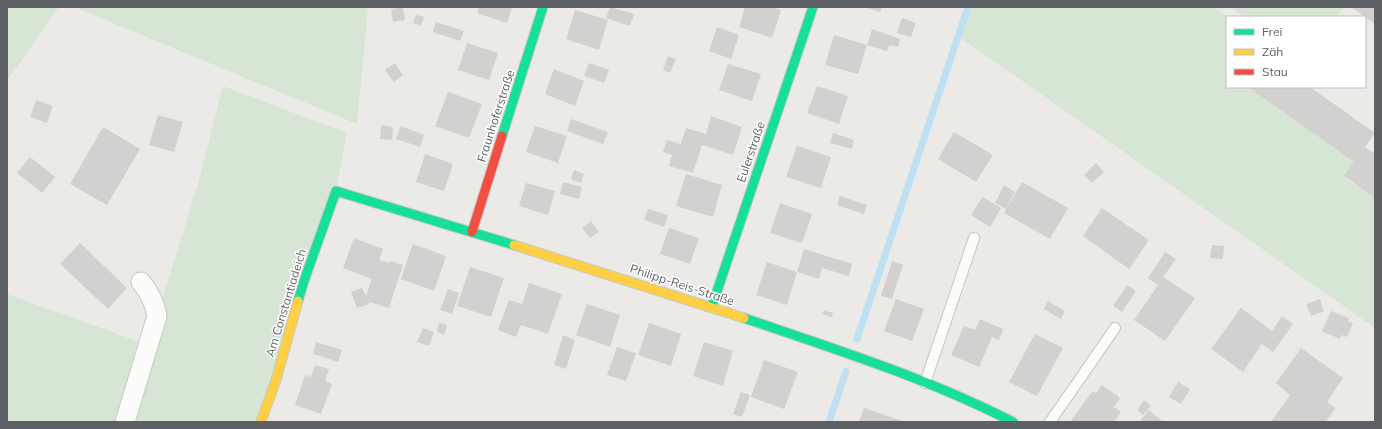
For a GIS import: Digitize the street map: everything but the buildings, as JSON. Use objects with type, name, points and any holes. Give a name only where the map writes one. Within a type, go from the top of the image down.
[{"type":"street","name":"Fraunhoferstraße","points":[[472,232],[543,7]]},
{"type":"street","name":"Eulerstraße","points":[[712,306],[813,7]]},
{"type":"street","name":"Philipp-Reis-Straße","points":[[336,192],[712,306],[854,356],[925,383],[968,400],[1013,422]]},
{"type":"street","name":"Am Constantiadeich","points":[[261,422],[276,380],[304,282],[336,192]]},
{"type":"street","points":[[125,422],[157,316],[156,308],[141,282]]},
{"type":"lane","points":[[925,383],[974,238]]},
{"type":"lane","points":[[1050,422],[1115,328]]},
{"type":"green space","points":[[7,7],[59,7],[7,81]]},
{"type":"green space","points":[[74,7],[368,7],[357,124]]},
{"type":"green space","points":[[968,7],[1213,7],[1226,16],[1226,88],[1249,88],[1354,162],[1344,177],[1375,198],[1375,328],[958,36]]},
{"type":"green space","points":[[1230,7],[1344,7],[1338,16],[1243,16]]},
{"type":"green space","points":[[223,86],[347,133],[336,191],[261,422],[7,422],[7,294],[148,345],[198,184]]},
{"type":"waterway","points":[[857,339],[968,7]]},
{"type":"waterway","points":[[829,422],[846,371]]},
{"type":"traffic: fast","points":[[502,136],[543,7]]},
{"type":"traffic: fast","points":[[712,306],[813,7]]},
{"type":"traffic: fast","points":[[298,301],[336,191],[514,245]]},
{"type":"traffic: fast","points":[[744,318],[914,378],[980,406],[1013,422]]},
{"type":"traffic: slow","points":[[514,245],[744,318]]},
{"type":"traffic: slow","points":[[261,422],[276,380],[298,301]]},
{"type":"traffic: jam","points":[[472,232],[502,136]]}]
